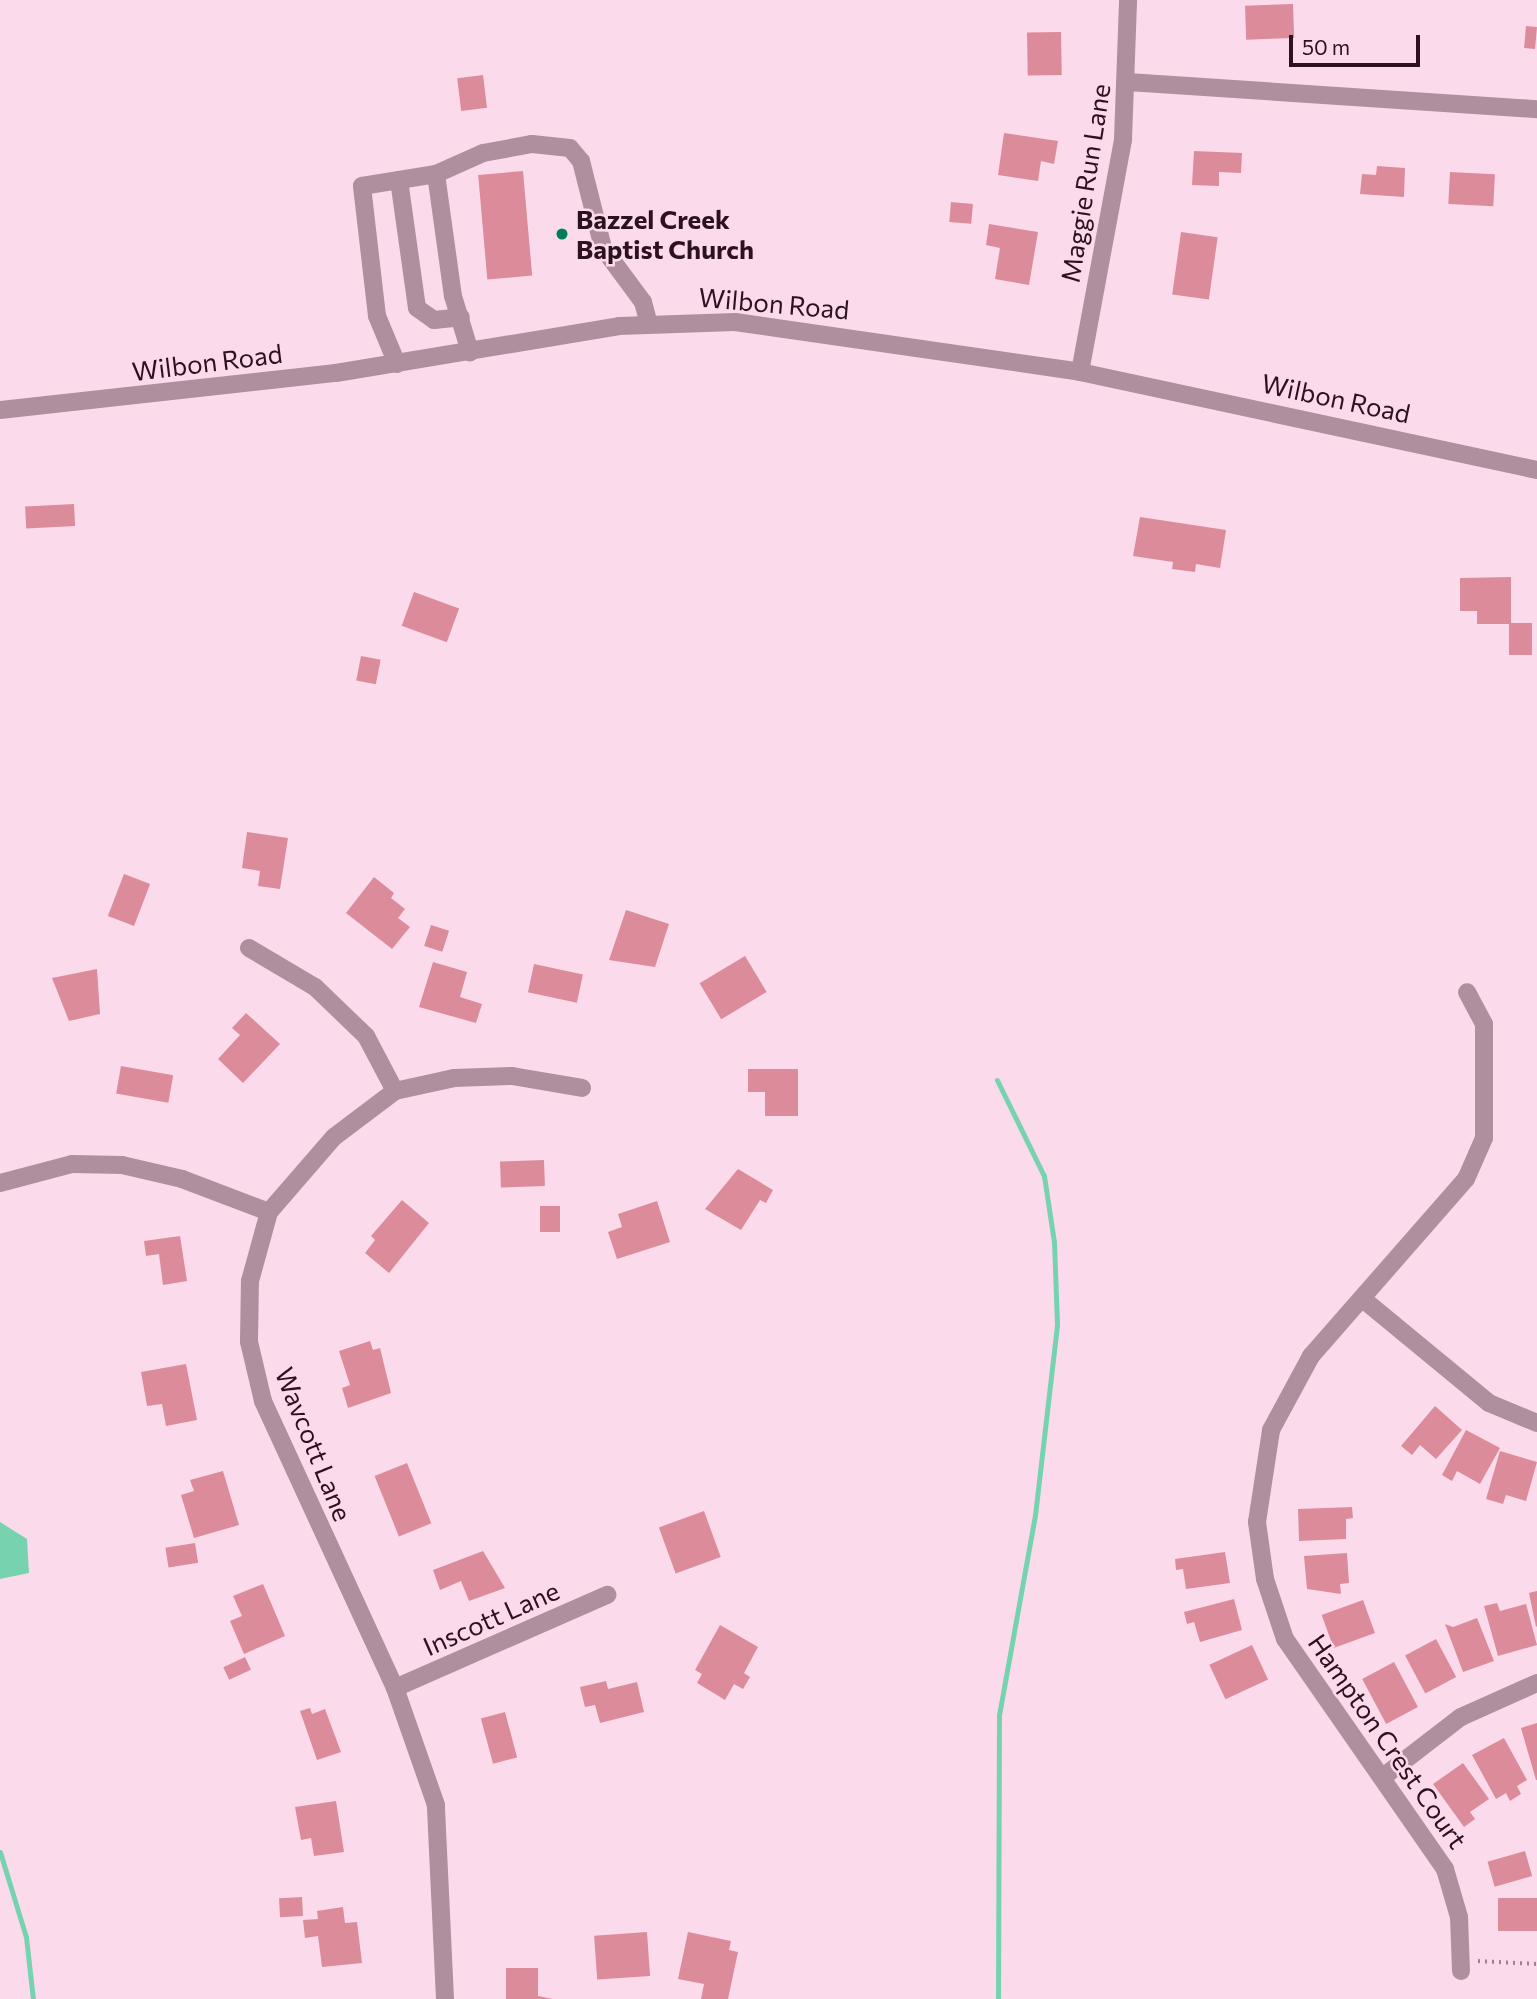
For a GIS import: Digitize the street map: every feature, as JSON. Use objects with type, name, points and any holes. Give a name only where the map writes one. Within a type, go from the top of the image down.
[{"type":"street","name":"Maggie Run Lane","points":[[1080,372],[1107,234],[1128,82],[1128,0]]},
{"type":"street","points":[[1128,82],[1537,109]]},
{"type":"street","points":[[397,364],[377,316],[362,186],[436,174],[483,153],[532,144],[570,148],[581,161],[603,248],[643,302],[649,324]]},
{"type":"street","points":[[436,174],[461,317],[470,352]]},
{"type":"street","points":[[399,180],[417,308],[434,320],[461,317]]},
{"type":"street","name":"Wilbon Road","points":[[0,410],[397,364],[649,324],[783,326],[1080,372],[1537,470]]},
{"type":"street","points":[[249,948],[315,987],[357,1028],[395,1091]]},
{"type":"street","name":"Hampton Crest Court","points":[[1461,1971],[1459,1917],[1446,1870],[1285,1639],[1265,1579],[1257,1522],[1271,1430],[1311,1356],[1364,1300],[1466,1179],[1484,1138],[1488,1091],[1484,1024],[1467,992]]},
{"type":"street","name":"Wavcott Lane","points":[[445,1999],[436,1805],[395,1688],[263,1401],[249,1342],[250,1281],[269,1212],[334,1137],[395,1091],[454,1078],[512,1076],[582,1088]]},
{"type":"street","points":[[0,1183],[72,1164],[122,1165],[182,1179],[269,1212]]},
{"type":"street","points":[[1364,1300],[1489,1403],[1537,1423]]},
{"type":"street","name":"Inscott Lane","points":[[395,1688],[607,1595]]},
{"type":"street","points":[[1383,1777],[1461,1717],[1537,1683]]},
{"type":"path","points":[[1478,1961],[1537,1964]]},
{"type":"shaded area","points":[[0,1522],[27,1539],[29,1573],[0,1579]]},
{"type":"building","points":[[1293,4],[1294,38],[1246,40],[1245,6]]},
{"type":"building","points":[[1526,26],[1537,27],[1535,49],[1524,48]]},
{"type":"building","points":[[1061,32],[1062,75],[1028,76],[1027,33]]},
{"type":"building","points":[[483,75],[487,108],[461,111],[457,78]]},
{"type":"building","points":[[1004,133],[1058,141],[1054,164],[1041,161],[1038,181],[998,175]]},
{"type":"building","points":[[1194,151],[1242,153],[1241,173],[1219,172],[1219,186],[1192,185]]},
{"type":"building","points":[[1377,166],[1405,168],[1404,197],[1360,194],[1362,174],[1376,175]]},
{"type":"building","points":[[523,171],[532,276],[487,280],[478,175]]},
{"type":"building","points":[[1450,172],[1495,174],[1493,206],[1448,204]]},
{"type":"building","points":[[951,202],[973,204],[971,224],[949,222]]},
{"type":"building","points":[[989,224],[1038,232],[1029,285],[995,279],[1000,248],[986,245]]},
{"type":"building","points":[[1181,232],[1218,237],[1209,300],[1172,294]]},
{"type":"building","points":[[74,504],[75,526],[26,529],[25,507]]},
{"type":"building","points":[[1140,517],[1226,530],[1220,568],[1196,564],[1195,572],[1172,569],[1173,562],[1133,556]]},
{"type":"building","points":[[1511,577],[1511,623],[1532,623],[1532,655],[1509,655],[1509,624],[1477,624],[1477,611],[1460,611],[1460,578]]},
{"type":"building","points":[[414,592],[459,608],[447,642],[402,626]]},
{"type":"building","points":[[361,656],[381,660],[376,684],[356,681]]},
{"type":"building","points":[[247,832],[288,838],[280,889],[258,886],[260,871],[242,868]]},
{"type":"building","points":[[124,874],[150,884],[134,926],[108,916]]},
{"type":"building","points":[[374,877],[394,893],[391,898],[405,909],[398,918],[410,927],[392,949],[346,913]]},
{"type":"building","points":[[626,910],[669,924],[655,967],[609,960]]},
{"type":"building","points":[[431,925],[449,931],[442,952],[424,946]]},
{"type":"building","points":[[745,956],[767,992],[721,1019],[700,983]]},
{"type":"building","points":[[433,962],[467,972],[460,997],[482,1004],[476,1023],[419,1007]]},
{"type":"building","points":[[534,964],[583,974],[577,1003],[528,992]]},
{"type":"building","points":[[97,969],[100,1014],[69,1021],[52,978]]},
{"type":"building","points":[[246,1013],[280,1044],[243,1083],[218,1059],[240,1035],[232,1028]]},
{"type":"building","points":[[121,1066],[173,1075],[168,1103],[116,1094]]},
{"type":"building","points":[[748,1069],[798,1069],[798,1116],[765,1116],[765,1092],[748,1092]]},
{"type":"building","points":[[544,1160],[545,1186],[501,1188],[500,1162]]},
{"type":"building","points":[[738,1169],[773,1190],[766,1203],[760,1200],[741,1230],[705,1209]]},
{"type":"building","points":[[402,1200],[429,1223],[389,1273],[365,1253],[375,1240],[371,1236]]},
{"type":"building","points":[[657,1201],[670,1242],[617,1259],[608,1232],[622,1227],[618,1214]]},
{"type":"building","points":[[540,1206],[560,1206],[560,1232],[540,1232]]},
{"type":"building","points":[[180,1236],[187,1281],[163,1285],[159,1254],[146,1256],[144,1241]]},
{"type":"building","points":[[370,1341],[373,1350],[380,1348],[391,1393],[348,1408],[342,1388],[350,1385],[339,1351]]},
{"type":"building","points":[[186,1364],[197,1420],[166,1426],[162,1404],[147,1406],[141,1372]]},
{"type":"building","points":[[1435,1406],[1462,1430],[1436,1459],[1420,1445],[1412,1455],[1401,1446]]},
{"type":"building","points":[[1466,1430],[1500,1448],[1480,1484],[1457,1471],[1452,1481],[1442,1475]]},
{"type":"building","points":[[1500,1451],[1537,1462],[1526,1501],[1506,1495],[1503,1504],[1486,1499]]},
{"type":"building","points":[[407,1463],[431,1523],[399,1536],[375,1476]]},
{"type":"building","points":[[223,1471],[239,1525],[194,1538],[181,1495],[194,1491],[190,1480]]},
{"type":"building","points":[[1352,1507],[1353,1518],[1346,1519],[1346,1539],[1299,1541],[1298,1509]]},
{"type":"building","points":[[704,1511],[721,1557],[676,1573],[659,1527]]},
{"type":"building","points":[[195,1543],[198,1563],[168,1567],[165,1548]]},
{"type":"building","points":[[483,1551],[505,1588],[469,1601],[461,1581],[440,1590],[433,1570]]},
{"type":"building","points":[[1225,1552],[1230,1583],[1186,1589],[1183,1569],[1176,1570],[1175,1559]]},
{"type":"building","points":[[1347,1553],[1349,1583],[1340,1584],[1341,1594],[1307,1589],[1304,1556]]},
{"type":"building","points":[[263,1584],[285,1636],[244,1654],[230,1621],[242,1616],[233,1596]]},
{"type":"building","points":[[1537,1591],[1537,1626],[1536,1627],[1529,1593]]},
{"type":"building","points":[[1234,1599],[1242,1630],[1200,1642],[1194,1622],[1187,1624],[1184,1612]]},
{"type":"building","points":[[1363,1600],[1375,1633],[1334,1648],[1322,1615]]},
{"type":"building","points":[[1497,1603],[1500,1611],[1526,1604],[1537,1645],[1498,1656],[1484,1606]]},
{"type":"building","points":[[1477,1618],[1494,1661],[1463,1672],[1445,1624],[1453,1627]]},
{"type":"building","points":[[720,1625],[758,1647],[744,1673],[750,1677],[743,1689],[734,1684],[725,1700],[697,1683],[702,1674],[695,1670]]},
{"type":"building","points":[[1436,1639],[1456,1677],[1425,1693],[1405,1655]]},
{"type":"building","points":[[1252,1645],[1268,1679],[1225,1699],[1209,1665]]},
{"type":"building","points":[[245,1657],[251,1670],[229,1680],[223,1667]]},
{"type":"building","points":[[1394,1662],[1418,1707],[1386,1724],[1362,1679]]},
{"type":"building","points":[[606,1681],[608,1689],[637,1682],[644,1712],[600,1723],[595,1705],[585,1707],[580,1687]]},
{"type":"building","points":[[310,1708],[312,1714],[325,1709],[341,1752],[317,1760],[300,1711]]},
{"type":"building","points":[[505,1712],[517,1757],[493,1764],[481,1718]]},
{"type":"building","points":[[1537,1723],[1537,1780],[1536,1780],[1521,1728]]},
{"type":"building","points":[[1504,1738],[1527,1780],[1517,1786],[1521,1794],[1510,1801],[1506,1793],[1496,1799],[1472,1755]]},
{"type":"building","points":[[1463,1763],[1489,1799],[1470,1812],[1475,1819],[1464,1827],[1433,1784]]},
{"type":"building","points":[[336,1801],[344,1852],[314,1856],[311,1838],[301,1840],[295,1807]]},
{"type":"building","points":[[1525,1851],[1532,1876],[1495,1887],[1488,1862]]},
{"type":"building","points":[[302,1897],[303,1916],[280,1917],[279,1898]]},
{"type":"building","points":[[1498,1898],[1537,1898],[1537,1931],[1498,1931]]},
{"type":"building","points":[[343,1907],[345,1923],[357,1922],[362,1963],[322,1967],[318,1936],[305,1938],[303,1920],[318,1919],[317,1911]]},
{"type":"building","points":[[647,1932],[650,1976],[597,1980],[594,1936]]},
{"type":"building","points":[[688,1932],[731,1941],[729,1950],[738,1952],[728,1999],[701,1999],[704,1984],[678,1979]]},
{"type":"building","points":[[506,1968],[538,1968],[538,1996],[553,1999],[506,1999]]},
{"type":"waterway","points":[[997,1080],[1044,1176],[1054,1242],[1057,1325],[1035,1515],[999,1715],[998,1999]]},
{"type":"waterway","points":[[0,1852],[26,1937],[33,1999]]},
{"type":"place","name":"Bazzel Creek Baptist Church","points":[[562,234]]}]
